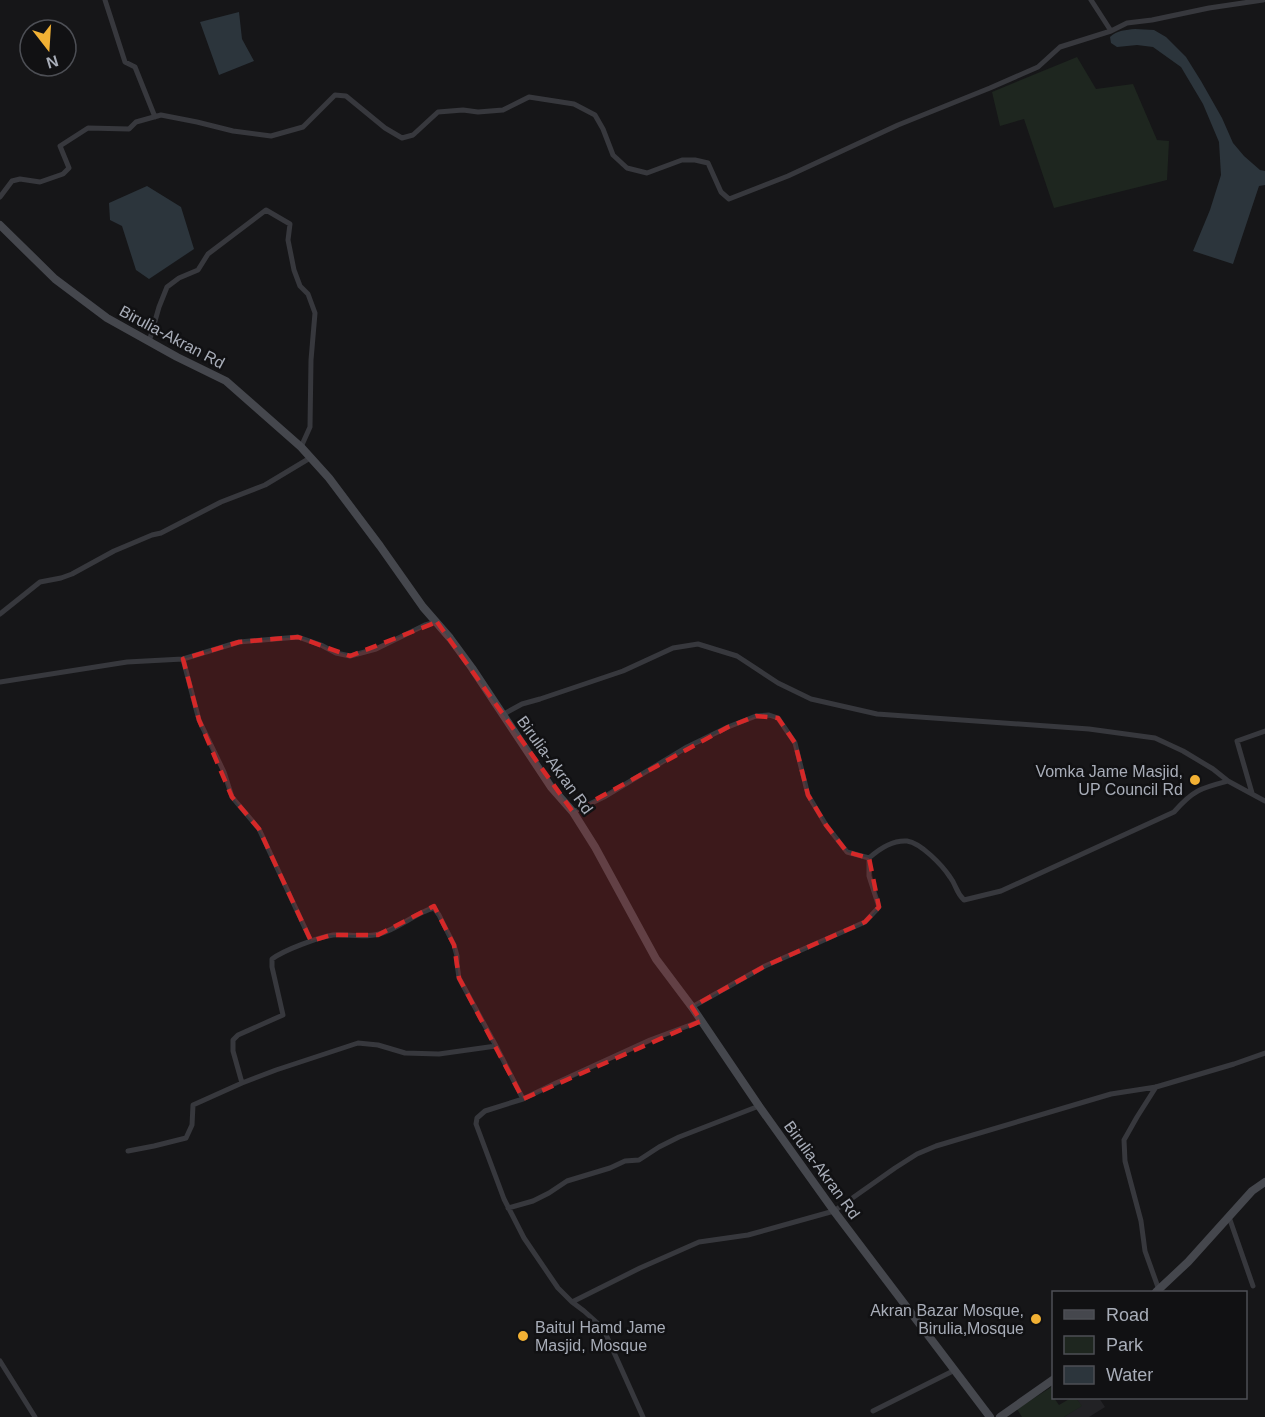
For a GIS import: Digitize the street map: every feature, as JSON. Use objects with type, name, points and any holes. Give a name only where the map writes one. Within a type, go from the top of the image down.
[{"type":"street","points":[[105,0],[125,62],[135,67],[155,117]]},
{"type":"street","points":[[1091,0],[1111,31]]},
{"type":"street","points":[[0,197],[12,181],[20,179],[40,182],[63,174],[69,168],[60,146],[88,128],[129,129],[136,122],[161,115],[233,131],[271,136],[303,127],[335,95],[346,96],[385,128],[402,138],[412,135],[438,112],[503,110],[529,97],[574,104],[595,115],[613,155],[627,168],[647,173],[682,160],[708,163],[721,192],[729,199],[789,176],[898,125],[1038,67],[1060,47],[1111,31],[1127,23],[1258,1]]},
{"type":"street","points":[[149,342],[167,287],[179,278],[198,270],[208,254],[266,210],[290,224],[288,240],[294,270],[300,286],[308,294],[315,313],[311,360],[310,427],[301,447]]},
{"type":"street","name":"Birulia-Akran Rd","points":[[0,225],[55,279],[107,318],[226,381],[301,447],[329,478],[423,607],[472,668],[551,788],[573,812],[657,959],[759,1106],[834,1211],[990,1417]]},
{"type":"street","points":[[0,614],[40,582],[72,574],[114,551],[161,533],[221,502],[265,485],[310,458]]},
{"type":"street","points":[[0,682],[127,662],[183,659],[239,642],[298,637],[336,653],[350,656],[376,649],[425,625],[437,622]]},
{"type":"street","points":[[502,715],[522,704],[624,671],[673,648],[698,644],[737,656],[778,683],[811,699],[877,714],[1089,729],[1155,738],[1183,751],[1214,769],[1228,781],[1265,801]]},
{"type":"street","points":[[183,659],[199,720],[224,772],[232,797],[259,829],[311,941]]},
{"type":"street","points":[[573,812],[604,797],[687,747],[756,716],[769,715],[778,718],[795,743],[808,795],[826,825],[847,852],[869,858]]},
{"type":"street","points":[[1252,793],[1237,741],[1265,731]]},
{"type":"street","points":[[692,1007],[765,966],[865,922],[879,907],[869,876],[869,858],[880,848],[907,841],[920,847],[936,860],[952,879],[958,894],[964,900],[1001,891],[1174,812],[1186,799],[1204,787],[1228,781]]},
{"type":"street","points":[[242,1083],[233,1051],[233,1040],[238,1035],[283,1016],[272,959],[311,941],[331,935],[378,935],[434,908],[454,945],[459,978],[523,1100]]},
{"type":"street","points":[[643,1417],[603,1328],[558,1288],[524,1238],[508,1208],[476,1124],[477,1118],[485,1111],[523,1100],[650,1040],[701,1021]]},
{"type":"street","points":[[128,1151],[186,1138],[192,1125],[193,1105],[276,1070],[358,1042],[405,1053],[439,1054],[496,1046]]},
{"type":"street","points":[[572,1302],[699,1242],[747,1235],[834,1211],[917,1154],[936,1146],[1112,1094],[1156,1087],[1265,1053]]},
{"type":"street","points":[[1156,1087],[1124,1140],[1125,1161],[1145,1251],[1157,1291],[1188,1262],[1252,1191],[1265,1182]]},
{"type":"street","points":[[508,1208],[533,1201],[567,1181],[625,1161],[639,1160],[679,1137],[759,1106]]},
{"type":"street","points":[[1229,1217],[1253,1286]]},
{"type":"street","points":[[0,1360],[35,1417]]},
{"type":"street","points":[[873,1411],[956,1370]]},
{"type":"street","points":[[1000,1417],[1052,1380]]},
{"type":"highlighted area","points":[[437,622],[573,812],[728,727],[756,716],[778,718],[795,743],[808,795],[826,825],[847,852],[869,858],[879,907],[865,922],[765,966],[692,1007],[701,1021],[523,1099],[459,978],[454,945],[434,906],[378,935],[331,935],[311,941],[259,829],[232,797],[199,720],[183,659],[239,642],[298,637],[350,656]]},
{"type":"shaded area","points":[[1077,1399],[1100,1399],[1105,1407],[1089,1417],[1064,1417],[1081,1406]]},
{"type":"green space","points":[[1077,57],[1096,89],[1133,84],[1157,140],[1169,141],[1167,180],[1054,208],[1024,119],[1000,126],[992,92]]},
{"type":"green space","points":[[1052,1387],[1052,1399],[1059,1405],[1069,1399],[1077,1399],[1082,1406],[1064,1417],[1022,1417],[1017,1409]]},
{"type":"water","points":[[239,12],[242,39],[254,61],[219,75],[200,22]]},
{"type":"water","points":[[1135,29],[1154,30],[1166,37],[1186,57],[1222,118],[1233,143],[1260,170],[1265,171],[1265,185],[1259,186],[1233,264],[1193,251],[1221,175],[1219,142],[1203,104],[1181,67],[1153,47],[1137,45],[1117,47],[1111,43],[1110,37],[1116,33]]},
{"type":"water","points":[[147,186],[181,207],[194,249],[149,279],[136,270],[122,226],[110,220],[109,203]]},
{"type":"place","name":"Vomka Jame Masjid, UP Council Rd","points":[[1195,780]]},
{"type":"place","name":"Akran Bazar Mosque, Birulia,Mosque","points":[[1036,1319]]},
{"type":"place","name":"Baitul Hamd Jame Masjid, Mosque","points":[[523,1336]]}]
